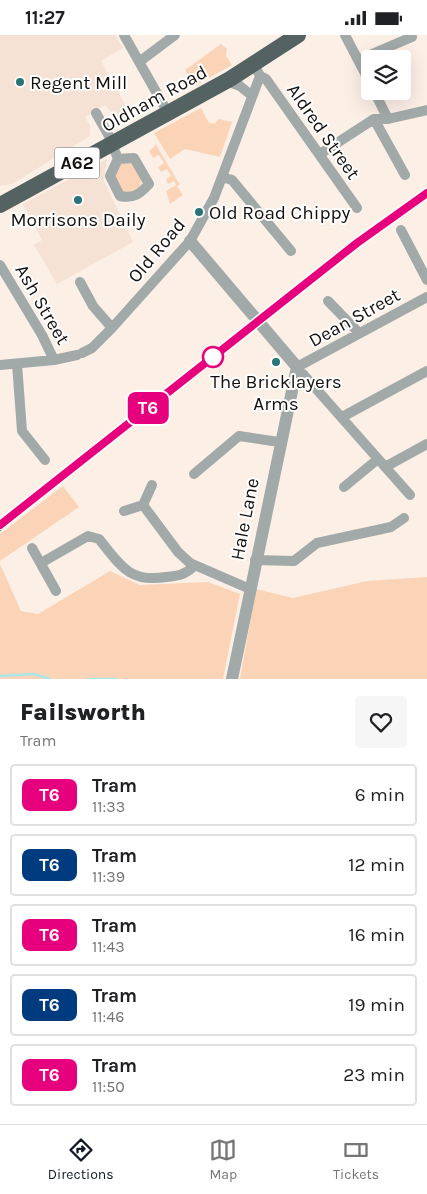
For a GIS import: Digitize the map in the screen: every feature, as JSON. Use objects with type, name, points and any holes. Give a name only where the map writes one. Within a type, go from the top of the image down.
[{"type":"highway","name":"Oldham Road","points":[[3,202],[115,152],[168,113],[226,81],[257,70],[298,35]]},
{"type":"street","points":[[124,35],[168,113]]},
{"type":"street","points":[[139,61],[175,35]]},
{"type":"street","points":[[345,35],[361,66]]},
{"type":"street","points":[[358,60],[412,37]]},
{"type":"street","name":"Old Road","points":[[0,365],[54,360],[80,354],[92,348],[190,241],[208,213],[251,95],[257,70]]},
{"type":"street","name":"Aldred Street","points":[[257,70],[266,79],[358,208]]},
{"type":"street","points":[[226,81],[240,86],[251,95]]},
{"type":"street","points":[[378,100],[388,119]]},
{"type":"street","points":[[320,155],[374,119],[388,119],[427,110]]},
{"type":"street","points":[[96,113],[115,152]]},
{"type":"street","points":[[374,119],[406,175]]},
{"type":"street","points":[[222,177],[232,180],[291,251]]},
{"type":"street","points":[[401,230],[427,280]]},
{"type":"street","points":[[190,241],[296,370],[303,374],[410,495]]},
{"type":"street","name":"Ash Street","points":[[0,265],[42,335],[54,360]]},
{"type":"street","points":[[80,282],[94,306],[112,328]]},
{"type":"street","name":"Dean Street","points":[[296,370],[359,333],[427,297]]},
{"type":"street","points":[[328,301],[359,333]]},
{"type":"street","points":[[17,364],[22,431],[45,460]]},
{"type":"street","name":"Hale Lane","points":[[232,679],[279,442],[296,370]]},
{"type":"street","points":[[342,417],[427,371]]},
{"type":"street","points":[[194,474],[239,435],[279,442]]},
{"type":"street","points":[[344,487],[382,463],[427,444]]},
{"type":"street","points":[[124,511],[143,505],[152,485]]},
{"type":"street","points":[[143,505],[178,551],[194,566],[250,589]]},
{"type":"street","points":[[255,560],[294,561],[317,543],[391,527],[401,518]]},
{"type":"street","points":[[41,563],[88,536],[94,536],[99,539],[126,571],[137,577],[150,579],[185,574],[194,566]]},
{"type":"street","points":[[32,548],[56,591]]},
{"type":"shaded area","points":[[0,35],[115,35],[123,48],[101,61],[133,119],[119,122],[105,105],[85,117],[90,126],[90,136],[12,184],[0,186]]},
{"type":"shaded area","points":[[221,44],[227,49],[226,56],[232,65],[195,86],[185,70]]},
{"type":"shaded area","points":[[201,108],[209,123],[217,124],[215,123],[219,119],[232,122],[220,157],[185,149],[170,159],[154,133]]},
{"type":"shaded area","points":[[155,143],[180,185],[177,186],[183,195],[170,204],[166,191],[176,185],[174,181],[168,184],[166,179],[171,176],[167,169],[161,172],[158,167],[164,163],[159,155],[153,158],[149,151],[155,146]]},
{"type":"shaded area","points":[[107,159],[104,181],[133,242],[57,284],[34,245],[42,240],[23,204]]},
{"type":"shaded area","points":[[123,162],[133,164],[142,179],[138,192],[122,192],[118,184],[116,174]]},
{"type":"shaded area","points":[[63,486],[79,507],[0,561],[0,534]]},
{"type":"shaded area","points":[[0,564],[21,611],[38,614],[110,571],[140,585],[208,582],[240,594],[223,679],[0,679]]},
{"type":"shaded area","points":[[427,577],[427,679],[240,679],[256,589],[293,598],[367,581]]},
{"type":"waterway","points":[[0,676],[34,674],[50,679]]},
{"type":"waterway","points":[[87,679],[117,679]]},
{"type":"tram line","name":"T6","points":[[0,525],[357,243],[427,193]]},
{"type":"tram line","points":[[0,531],[357,248],[427,198]]},
{"type":"place","name":"Regent Mill","points":[[20,82]]},
{"type":"place","name":"Morrisons Daily","points":[[78,200]]},
{"type":"place","name":"Old Road Chippy","points":[[199,212]]},
{"type":"place","name":"The Bricklayers Arms","points":[[276,362]]}]
